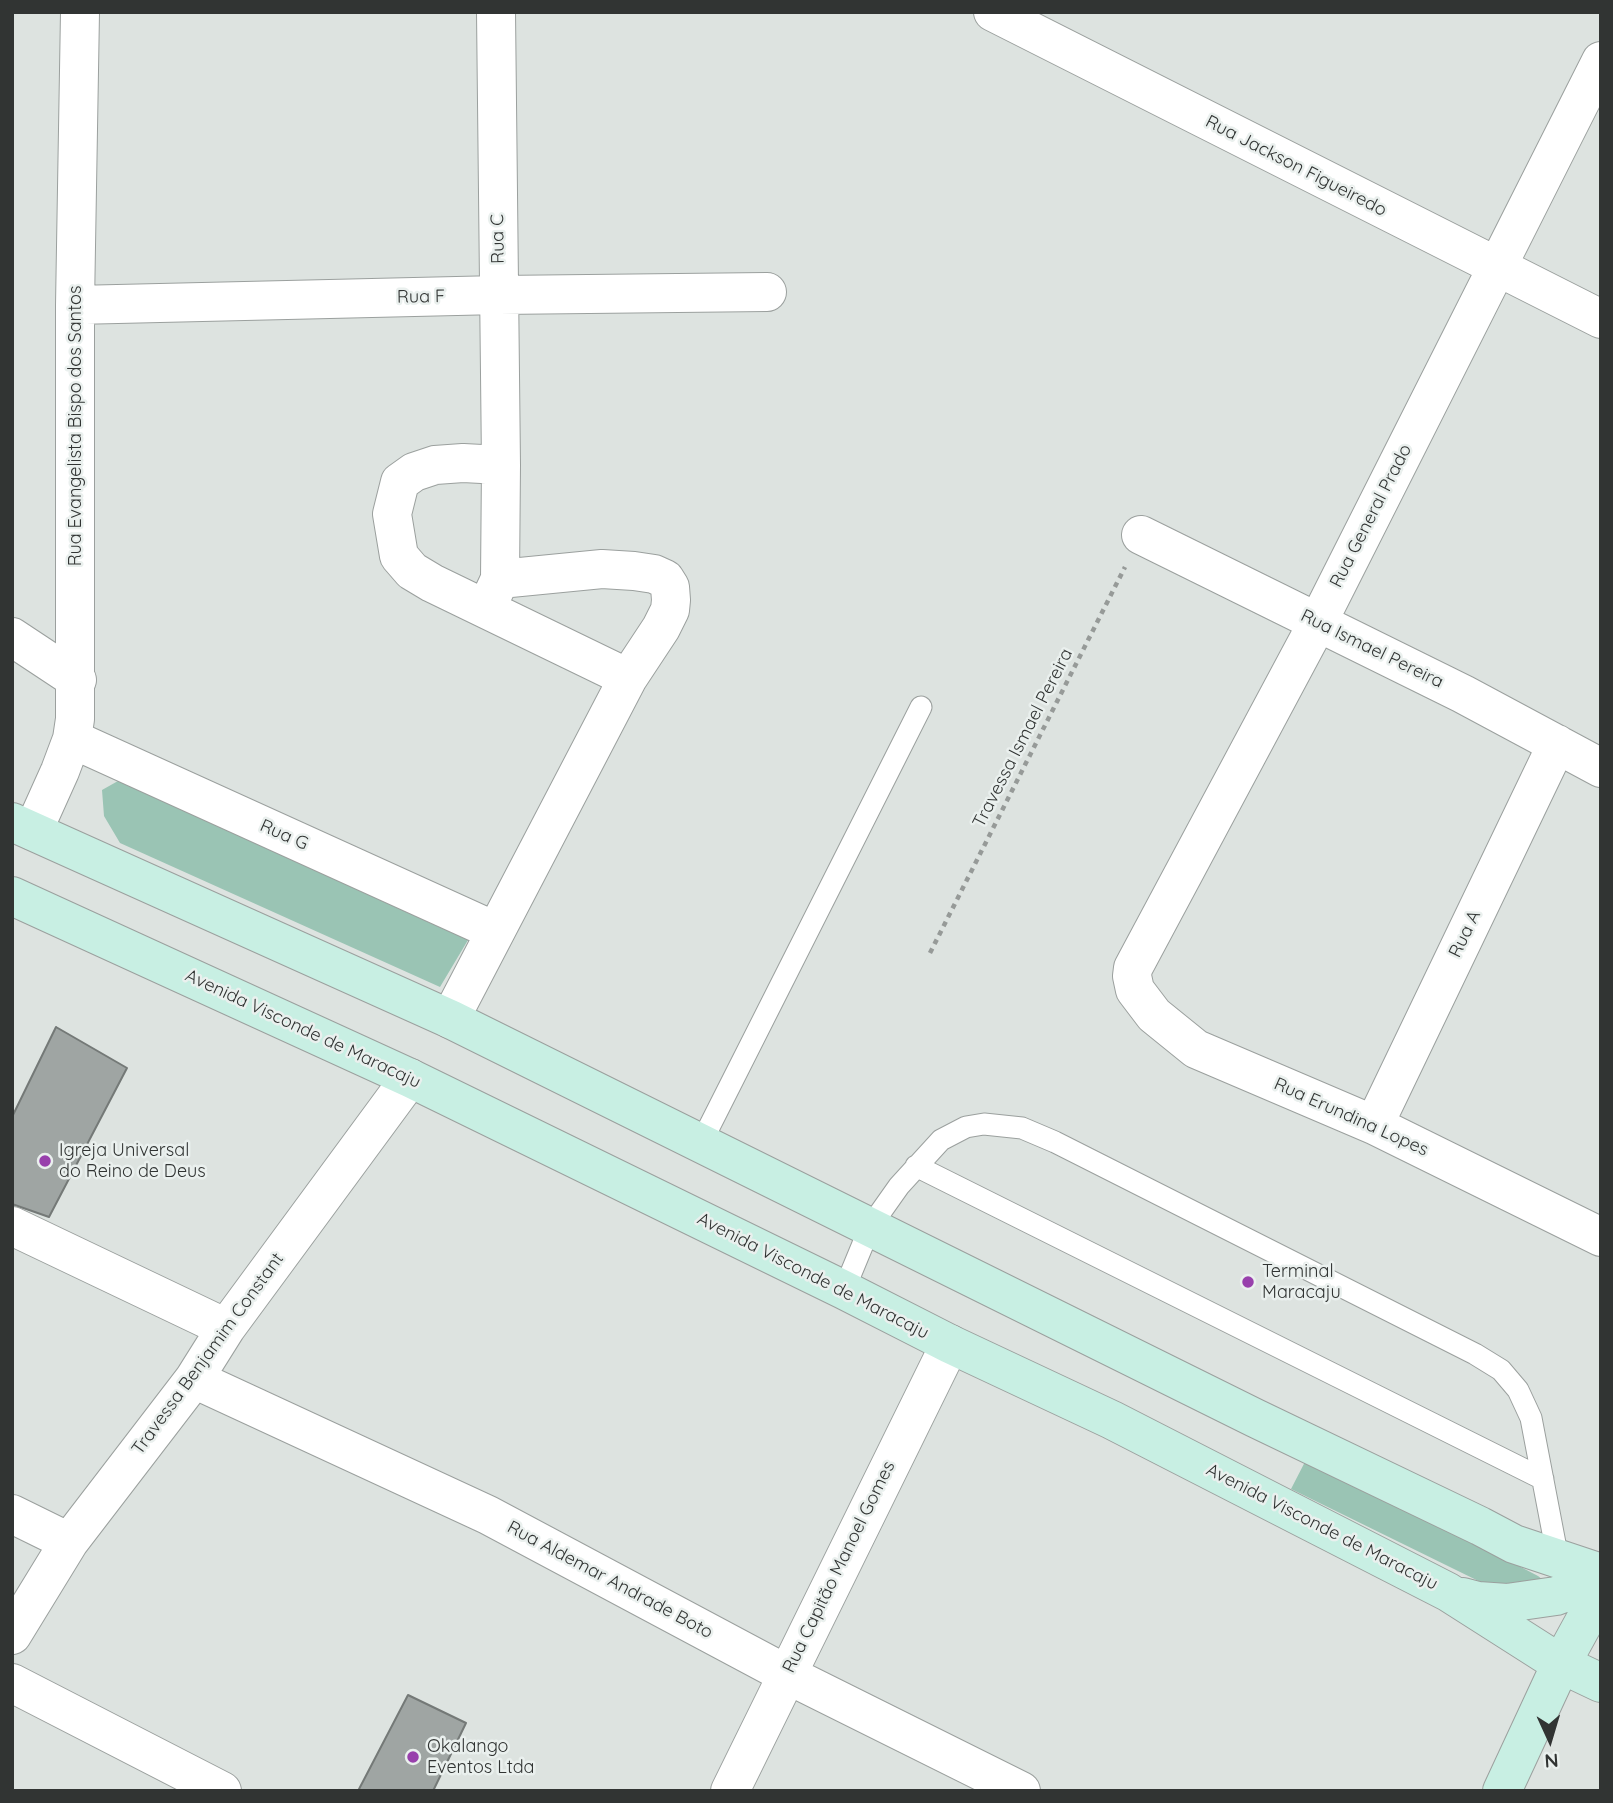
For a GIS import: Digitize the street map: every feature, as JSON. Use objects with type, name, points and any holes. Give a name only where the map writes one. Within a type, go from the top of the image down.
[{"type":"main road","points":[[22,827],[450,1018],[1514,1544],[1601,1573]]},
{"type":"main road","name":"Avenida Visconde de Maracaju","points":[[12,896],[410,1078],[950,1344],[1112,1420],[1448,1592],[1561,1664],[1601,1683]]},
{"type":"main road","points":[[1448,1592],[1493,1603],[1507,1603],[1556,1596],[1601,1579]]},
{"type":"main road","points":[[1502,1791],[1561,1664],[1601,1591]]},
{"type":"street","name":"Rua Evangelista Bispo dos Santos","points":[[22,827],[72,739],[77,680],[75,305],[80,12]]},
{"type":"street","name":"Rua C","points":[[493,594],[501,465],[496,12]]},
{"type":"street","name":"Rua Jackson Figueiredo","points":[[993,12],[1601,319]]},
{"type":"street","name":"Rua General Prado","points":[[1133,968],[1318,622],[1601,61]]},
{"type":"street","name":"Rua F","points":[[75,305],[766,292]]},
{"type":"street","points":[[501,465],[435,465],[414,472],[400,482],[392,514],[399,556],[412,571],[432,583],[493,594],[628,678]]},
{"type":"street","name":"Rua Ismael Pereira","points":[[1141,536],[1464,694],[1601,768]]},
{"type":"street","points":[[450,1018],[628,678],[670,610],[670,587],[665,579],[634,571],[602,569],[493,594]]},
{"type":"street","points":[[12,637],[77,680]]},
{"type":"street","name":"Rua G","points":[[72,739],[495,931]]},
{"type":"street","name":"Rua A","points":[[1374,1125],[1557,744]]},
{"type":"street","name":"Rua Erundina Lopes","points":[[1133,968],[1135,990],[1142,1000],[1173,1033],[1196,1049],[1374,1125],[1601,1237]]},
{"type":"street","name":"Travessa Benjamim Constant","points":[[12,1635],[69,1542],[194,1378],[226,1328],[410,1078]]},
{"type":"street","points":[[12,1226],[226,1328]]},
{"type":"street","name":"Rua Capitão Manoel Gomes","points":[[730,1791],[950,1344]]},
{"type":"street","name":"Rua Aldemar Andrade Boto","points":[[194,1378],[488,1515],[786,1674],[1021,1791]]},
{"type":"street","points":[[12,1514],[69,1542]]},
{"type":"street","points":[[12,1683],[222,1791]]},
{"type":"lane","points":[[701,1143],[921,707]]},
{"type":"lane","points":[[844,1290],[870,1227],[898,1186],[941,1140],[966,1127],[984,1124],[1022,1128],[1055,1142],[1475,1354],[1501,1370],[1518,1390],[1527,1407],[1536,1437],[1543,1479],[1547,1555],[1556,1596]]},
{"type":"lane","points":[[916,1166],[1543,1479]]},
{"type":"path","name":"Travessa Ismael Pereira","points":[[930,953],[1141,536]]},
{"type":"green space","points":[[118,781],[468,940],[440,987],[120,843],[104,816],[102,790]]},
{"type":"green space","points":[[1308,1456],[1547,1583],[1509,1596],[1291,1489]]},
{"type":"building","name":"Igreja Universal do Reino de Deus","points":[[56,1027],[127,1068],[49,1217],[12,1204],[12,1117]]},
{"type":"building","name":"Okalango Eventos Ltda","points":[[408,1695],[466,1723],[433,1791],[358,1791]]},
{"type":"place","name":"Igreja Universal do Reino de Deus","points":[[45,1161]]},
{"type":"place","name":"Terminal Maracaju","points":[[1248,1282]]},
{"type":"place","name":"Okalango Eventos Ltda","points":[[413,1757]]}]
